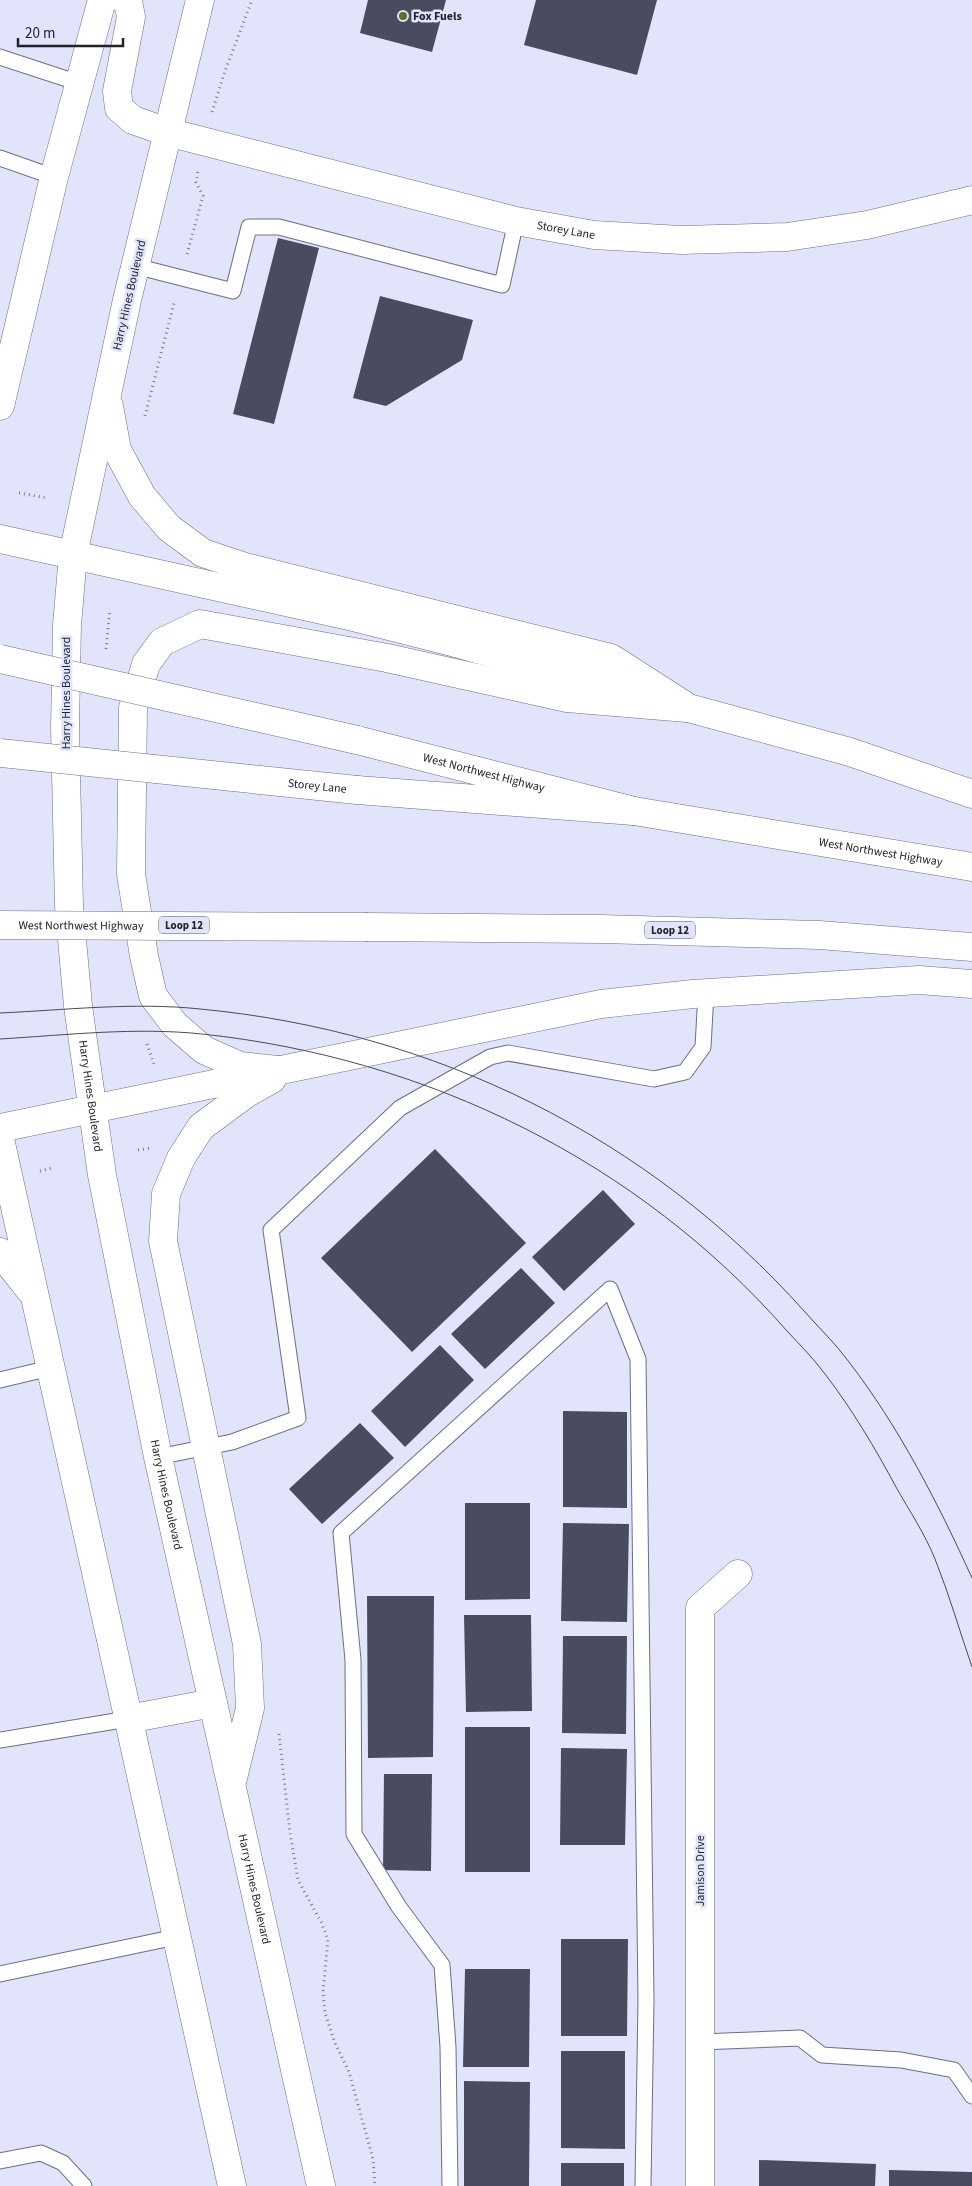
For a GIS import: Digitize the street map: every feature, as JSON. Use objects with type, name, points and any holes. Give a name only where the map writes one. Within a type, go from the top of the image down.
[{"type":"main road","points":[[0,406],[8,340],[102,0]]},
{"type":"main road","name":"Storey Lane","points":[[125,0],[129,6],[131,17],[117,91],[119,108],[133,120],[167,132],[516,221],[604,235],[681,240],[787,237],[867,225],[972,200]]},
{"type":"main road","name":"Harry Hines Boulevard","points":[[200,0],[135,266],[106,393],[73,556],[67,625],[65,727],[69,906],[78,1006],[102,1175],[158,1456],[321,2186]]},
{"type":"main road","points":[[106,393],[117,450],[142,496],[169,528],[203,552],[245,567],[611,658],[687,708]]},
{"type":"main road","points":[[0,540],[345,614],[850,752],[972,794]]},
{"type":"main road","points":[[285,1069],[240,1066],[204,1050],[175,1024],[153,996],[144,956],[131,874],[133,708],[146,664],[162,642],[200,624],[387,658],[567,698],[687,708]]},
{"type":"main road","name":"West Northwest Highway","points":[[0,659],[357,740],[634,811],[972,868]]},
{"type":"main road","name":"Storey Lane","points":[[0,753],[357,790],[634,811]]},
{"type":"main road","name":"West Northwest Highway","points":[[0,925],[602,929],[819,935],[972,947]]},
{"type":"main road","points":[[0,1128],[601,1004],[706,993],[919,980],[972,984]]},
{"type":"main road","points":[[231,1784],[250,1708],[247,1644],[163,1241],[166,1194],[181,1158],[201,1127],[285,1069]]},
{"type":"main road","points":[[0,1139],[232,2186]]},
{"type":"main road","points":[[0,1252],[34,1295]]},
{"type":"main road","name":"Jamison Drive","points":[[700,2186],[700,1608],[738,1574]]},
{"type":"main road","points":[[128,1719],[212,1703]]},
{"type":"lane","points":[[0,57],[79,83]]},
{"type":"lane","points":[[0,158],[54,177]]},
{"type":"lane","points":[[135,266],[232,291],[249,226],[278,227],[502,285],[516,221]]},
{"type":"lane","points":[[158,1456],[232,1442],[298,1418],[271,1230],[400,1108],[490,1057],[508,1053],[654,1079],[685,1072],[703,1047],[706,993]]},
{"type":"lane","points":[[450,2186],[448,2047],[442,1965],[399,1907],[354,1834],[353,1660],[341,1533],[610,1289],[638,1359],[646,2000],[643,2186]]},
{"type":"lane","points":[[0,1380],[50,1368]]},
{"type":"lane","points":[[0,1740],[128,1719]]},
{"type":"lane","points":[[0,1974],[176,1937]]},
{"type":"lane","points":[[700,2042],[800,2038],[822,2055],[901,2060],[954,2070],[972,2096]]},
{"type":"lane","points":[[0,2161],[41,2153],[62,2163],[84,2186]]},
{"type":"path","points":[[216,98],[252,0]]},
{"type":"path","points":[[143,423],[203,196],[196,182]]},
{"type":"path","points":[[19,493],[47,498]]},
{"type":"path","points":[[36,1172],[52,1168]]},
{"type":"path","points":[[278,1726],[290,1833],[298,1880],[328,1939],[322,1992],[325,2013],[351,2081],[373,2159],[375,2186]]},
{"type":"building","name":"Fox Fuels","points":[[368,0],[446,0],[432,52],[360,33]]},
{"type":"building","points":[[536,0],[657,0],[637,75],[524,45]]},
{"type":"building","points":[[278,238],[319,248],[274,424],[233,414]]},
{"type":"building","points":[[380,296],[473,320],[462,360],[386,406],[353,398]]},
{"type":"building","points":[[435,1149],[526,1243],[412,1352],[321,1258]]},
{"type":"building","points":[[603,1190],[635,1224],[564,1291],[532,1257]]},
{"type":"building","points":[[521,1268],[555,1303],[485,1369],[451,1334]]},
{"type":"building","points":[[440,1345],[474,1380],[405,1447],[371,1411]]},
{"type":"building","points":[[563,1411],[627,1412],[627,1508],[563,1507]]},
{"type":"building","points":[[360,1423],[394,1458],[322,1524],[289,1489]]},
{"type":"building","points":[[465,1503],[530,1503],[530,1599],[465,1600]]},
{"type":"building","points":[[563,1523],[629,1524],[627,1622],[561,1621]]},
{"type":"building","points":[[367,1596],[434,1596],[433,1757],[368,1758]]},
{"type":"building","points":[[464,1615],[531,1615],[532,1711],[466,1712]]},
{"type":"building","points":[[563,1636],[627,1636],[626,1734],[562,1733]]},
{"type":"building","points":[[465,1727],[530,1727],[530,1872],[465,1872]]},
{"type":"building","points":[[561,1748],[627,1749],[625,1845],[560,1845]]},
{"type":"building","points":[[384,1774],[432,1774],[431,1871],[383,1870]]},
{"type":"building","points":[[561,1939],[628,1939],[627,2036],[561,2036]]},
{"type":"building","points":[[465,1969],[530,1969],[529,2067],[463,2067]]},
{"type":"building","points":[[561,2051],[625,2051],[625,2149],[561,2148]]},
{"type":"building","points":[[464,2081],[530,2082],[529,2186],[464,2186]]},
{"type":"building","points":[[759,2160],[876,2164],[875,2186],[759,2186]]},
{"type":"building","points":[[561,2163],[624,2163],[624,2186],[561,2186]]},
{"type":"building","points":[[889,2170],[972,2172],[972,2186],[889,2186]]},
{"type":"tram line","points":[[0,1013],[150,1006],[200,1009],[287,1021],[371,1041],[453,1068],[531,1103],[606,1145],[677,1194],[744,1249],[839,1349],[885,1413],[901,1439],[931,1494],[972,1578]]},
{"type":"tram line","points":[[0,1039],[101,1032],[152,1031],[202,1034],[286,1047],[368,1067],[447,1094],[523,1128],[596,1169],[665,1216],[728,1270],[802,1347],[825,1374],[863,1429],[927,1540],[945,1586],[972,1667]]},
{"type":"place","name":"Fox Fuels","points":[[403,16]]}]
